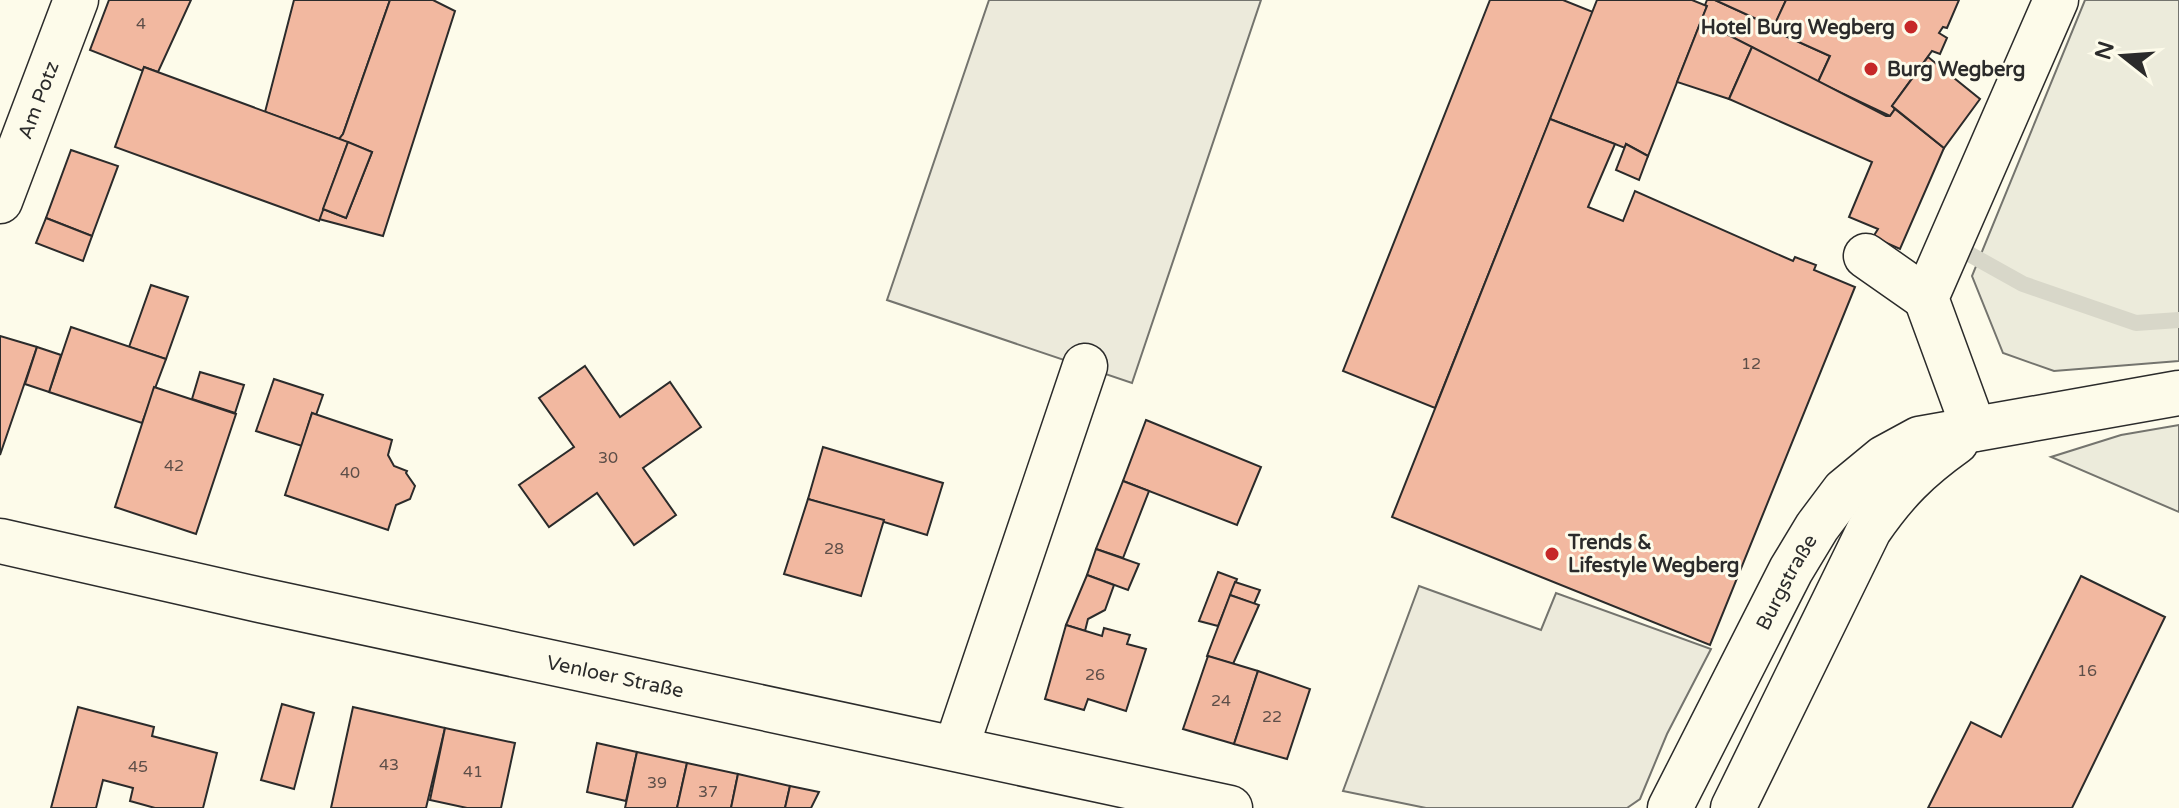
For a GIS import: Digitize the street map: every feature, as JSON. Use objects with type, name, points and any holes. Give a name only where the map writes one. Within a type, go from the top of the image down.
[{"type":"street","name":"Am Potz","points":[[0,201],[76,0]]},
{"type":"street","points":[[1974,429],[1934,280],[2056,0]]},
{"type":"street","points":[[1866,256],[1934,280]]},
{"type":"street","points":[[956,748],[1085,366]]},
{"type":"street","name":"Burgstraße","points":[[1670,808],[1791,570],[1817,527],[1844,491],[1884,458],[1919,439],[2179,393]]},
{"type":"street","name":"Burgstraße","points":[[1733,808],[1869,530],[1894,494],[1914,474],[1974,429]]},
{"type":"street","name":"Venloer Straße","points":[[0,541],[1230,808]]},
{"type":"shaded area","points":[[989,0],[1261,0],[1132,383],[887,300]]},
{"type":"shaded area","points":[[2085,0],[2179,0],[2179,361],[2054,371],[2003,353],[1972,276]]},
{"type":"shaded area","points":[[2179,425],[2179,512],[2051,457],[2121,435]]},
{"type":"shaded area","points":[[1419,586],[1541,630],[1556,593],[1711,649],[1667,734],[1640,799],[1627,808],[1426,808],[1343,791]]},
{"type":"building","points":[[109,0],[191,0],[158,72],[144,67],[143,71],[90,50]]},
{"type":"building","points":[[294,0],[390,0],[339,139],[265,112]]},
{"type":"building","points":[[390,0],[433,0],[455,11],[383,236],[319,219],[323,209],[346,218],[372,152],[339,139]]},
{"type":"building","points":[[1490,0],[1563,0],[1593,12],[1435,408],[1343,371]]},
{"type":"building","points":[[1597,0],[1692,0],[1707,6],[1648,156],[1626,144],[1625,148],[1550,119]]},
{"type":"building","points":[[1707,0],[1715,0],[1830,56],[1818,82],[1701,21]]},
{"type":"building","points":[[1715,0],[1786,0],[1774,27]]},
{"type":"building","name":"Burg Wegberg","points":[[1786,0],[1959,0],[1947,28],[1943,27],[1939,33],[1947,38],[1940,54],[1932,51],[1892,106],[1895,109],[1890,116],[1818,82],[1830,56],[1772,30]]},
{"type":"building","points":[[1701,21],[1752,47],[1729,99],[1677,82]]},
{"type":"building","points":[[1752,47],[1886,116],[1890,116],[1895,109],[1944,148],[1900,249],[1873,237],[1878,229],[1849,217],[1872,162],[1729,99]]},
{"type":"building","points":[[1928,57],[1980,99],[1944,148],[1892,106]]},
{"type":"building","points":[[144,67],[348,142],[319,221],[115,147]]},
{"type":"building","points":[[1550,119],[1615,144],[1588,207],[1623,221],[1635,191],[1793,261],[1795,257],[1816,265],[1814,270],[1855,287],[1710,645],[1392,517]]},
{"type":"building","points":[[348,142],[372,152],[346,218],[323,209]]},
{"type":"building","points":[[1626,144],[1648,156],[1639,180],[1616,170]]},
{"type":"building","points":[[71,150],[118,166],[92,236],[46,218]]},
{"type":"building","points":[[46,218],[92,236],[83,261],[36,243]]},
{"type":"building","points":[[151,285],[188,297],[166,359],[129,347]]},
{"type":"building","points":[[71,327],[166,359],[142,423],[49,392]]},
{"type":"building","points":[[0,336],[37,347],[0,455]]},
{"type":"building","points":[[37,347],[61,355],[49,392],[25,384]]},
{"type":"building","points":[[585,366],[620,417],[670,382],[701,427],[643,468],[676,515],[634,545],[597,493],[549,527],[519,485],[574,447],[539,398]]},
{"type":"building","points":[[200,372],[244,385],[235,413],[192,399]]},
{"type":"building","points":[[274,379],[323,395],[316,415],[312,413],[302,446],[256,431]]},
{"type":"building","points":[[154,387],[236,414],[196,534],[115,507]]},
{"type":"building","points":[[312,413],[392,440],[388,455],[394,466],[407,471],[415,486],[410,499],[396,505],[388,530],[285,495]]},
{"type":"building","points":[[1146,420],[1261,467],[1237,525],[1123,481]]},
{"type":"building","points":[[823,447],[943,483],[927,535],[808,499]]},
{"type":"building","points":[[1123,481],[1149,491],[1123,558],[1096,549]]},
{"type":"building","points":[[808,499],[884,520],[861,596],[784,574]]},
{"type":"building","points":[[1096,549],[1139,564],[1128,590],[1087,575]]},
{"type":"building","points":[[1218,572],[1237,579],[1218,626],[1199,621]]},
{"type":"building","points":[[1087,575],[1114,585],[1105,610],[1088,619],[1085,631],[1066,625]]},
{"type":"building","points":[[2081,576],[2165,617],[2072,808],[1928,808],[1971,722],[2001,737]]},
{"type":"building","points":[[1235,582],[1260,590],[1254,604],[1230,595]]},
{"type":"building","points":[[1230,595],[1259,605],[1233,664],[1207,656]]},
{"type":"building","points":[[1066,625],[1102,636],[1104,628],[1130,635],[1127,644],[1146,649],[1126,711],[1088,699],[1084,710],[1045,699]]},
{"type":"building","points":[[1208,656],[1258,671],[1234,744],[1183,729]]},
{"type":"building","points":[[1258,671],[1310,689],[1287,759],[1234,744]]},
{"type":"building","points":[[282,704],[314,713],[294,789],[261,780]]},
{"type":"building","points":[[78,707],[154,727],[152,736],[217,753],[203,808],[155,808],[130,801],[133,788],[103,780],[96,808],[51,808]]},
{"type":"building","points":[[353,707],[445,728],[426,808],[331,808]]},
{"type":"building","points":[[445,728],[515,743],[501,808],[467,808],[430,800]]},
{"type":"building","points":[[597,743],[637,752],[626,801],[587,792]]},
{"type":"building","points":[[637,752],[687,763],[677,808],[625,808]]},
{"type":"building","points":[[687,763],[738,774],[731,808],[677,808]]},
{"type":"building","points":[[738,774],[790,786],[785,808],[731,808]]},
{"type":"building","points":[[790,786],[819,792],[811,808],[785,808]]},
{"type":"waterway","points":[[1952,242],[2023,284],[2136,323],[2179,320]]},
{"type":"place","name":"Hotel Burg Wegberg","points":[[1911,27]]},
{"type":"place","name":"Burg Wegberg","points":[[1871,69]]},
{"type":"place","name":"Trends & Lifestyle Wegberg","points":[[1552,554]]}]
